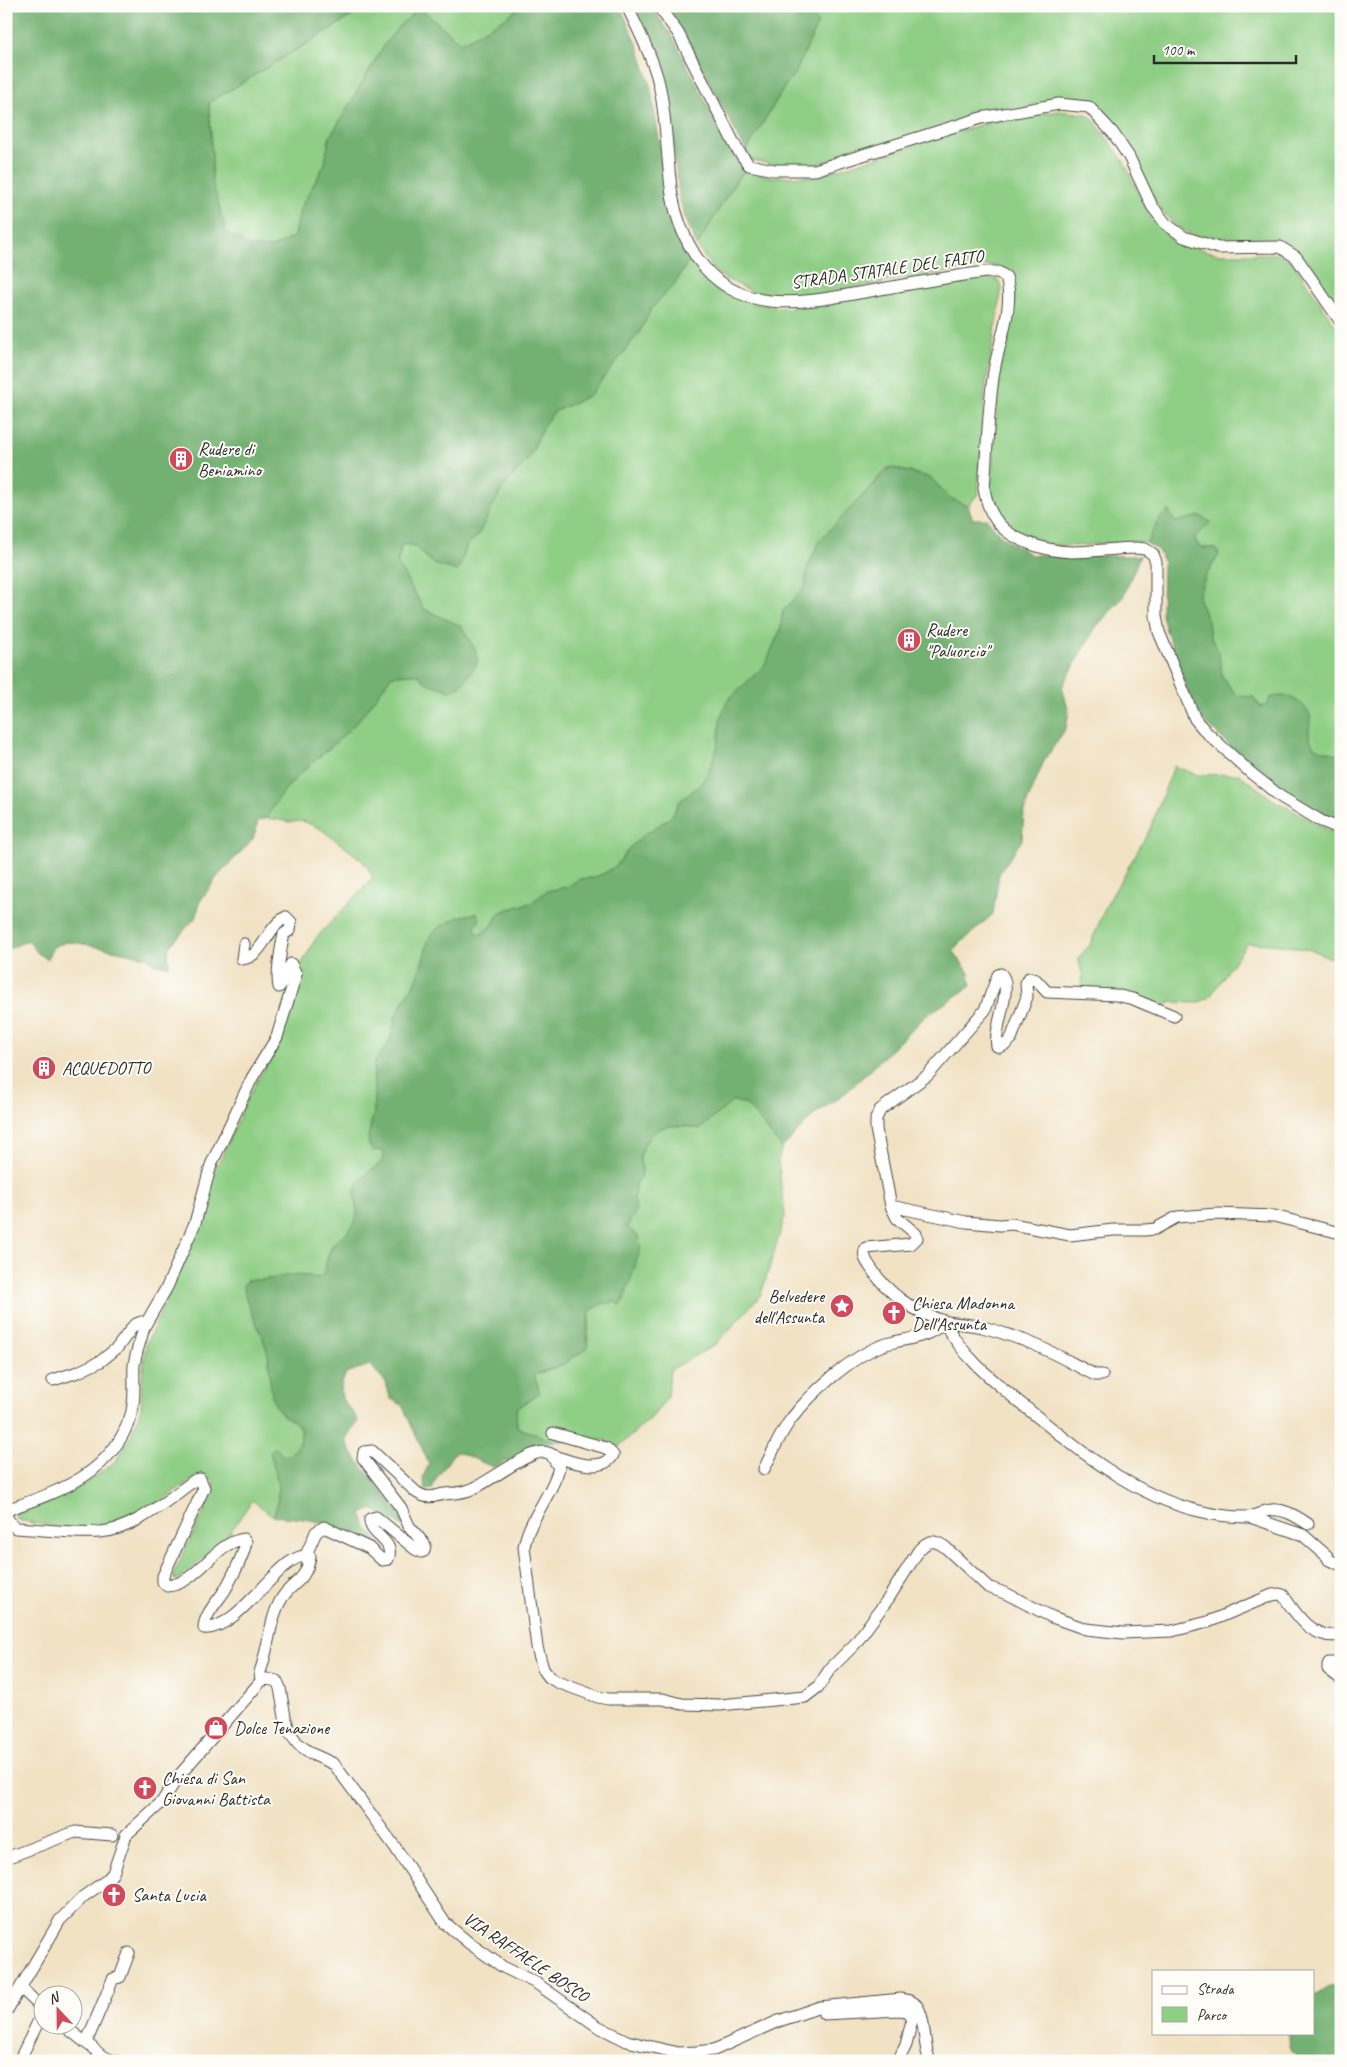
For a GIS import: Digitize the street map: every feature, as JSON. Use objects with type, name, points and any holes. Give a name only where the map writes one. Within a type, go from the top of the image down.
[{"type":"street","name":"STRADA STATALE DEL FAITO","points":[[627,6],[652,62],[661,93],[673,197],[679,219],[689,246],[708,273],[721,284],[749,297],[770,302],[823,299],[986,272],[998,272],[1006,277],[1009,287],[1008,302],[994,371],[984,489],[987,505],[995,520],[1014,535],[1039,548],[1072,552],[1137,548],[1145,549],[1153,554],[1156,562],[1156,616],[1160,632],[1195,719],[1206,732],[1251,773],[1281,797],[1321,821],[1341,829]]},
{"type":"street","points":[[658,6],[678,32],[737,148],[749,164],[774,170],[815,170],[981,118],[1059,104],[1088,107],[1108,127],[1123,149],[1152,206],[1166,224],[1184,237],[1218,248],[1280,247],[1288,251],[1296,256],[1341,322]]},
{"type":"street","points":[[6,1512],[66,1488],[91,1472],[116,1447],[131,1414],[134,1363],[144,1327],[166,1287],[195,1223],[211,1165],[252,1078],[277,1037],[296,974],[290,964],[284,982],[279,987],[278,972],[282,944],[284,934],[290,930],[291,922],[286,917],[273,927],[256,952],[249,958],[242,959],[244,944]]},
{"type":"street","points":[[1102,1375],[1096,1375],[1046,1349],[1022,1340],[982,1327],[944,1321],[916,1309],[897,1297],[881,1283],[865,1258],[864,1252],[869,1246],[911,1244],[917,1238],[916,1234],[897,1218],[891,1206],[876,1129],[878,1112],[928,1075],[984,1010],[998,975],[1001,974],[1006,982],[999,1027],[995,1039],[997,1046],[1000,1047],[1010,1039],[1027,997],[1026,983],[1029,978],[1036,980],[1047,992],[1116,995],[1133,998],[1174,1016]]},
{"type":"street","points":[[891,1206],[966,1222],[1000,1225],[1012,1224],[1070,1235],[1113,1230],[1154,1229],[1177,1217],[1217,1214],[1274,1216],[1340,1233]]},
{"type":"street","points":[[764,1469],[791,1418],[811,1397],[840,1372],[864,1354],[881,1345],[933,1332],[944,1321]]},
{"type":"street","points":[[944,1321],[949,1332],[995,1383],[1073,1446],[1101,1466],[1164,1501],[1211,1514],[1249,1517],[1303,1535],[1327,1556],[1328,1560],[1341,1565]]},
{"type":"street","points":[[53,1380],[78,1372],[101,1361],[117,1348],[134,1325],[141,1322],[144,1327]]},
{"type":"street","points":[[306,1556],[316,1532],[324,1527],[369,1548],[382,1560],[388,1559],[390,1548],[371,1528],[369,1523],[370,1519],[376,1517],[415,1549],[424,1552],[425,1545],[409,1526],[401,1508],[367,1467],[362,1458],[364,1452],[372,1451],[416,1492],[424,1497],[432,1498],[444,1494],[459,1494],[472,1489],[530,1456],[543,1451],[572,1463],[602,1464],[611,1459],[613,1455],[606,1448],[553,1433]]},
{"type":"street","points":[[551,1454],[557,1461],[559,1468],[557,1476],[551,1491],[527,1533],[524,1547],[537,1648],[543,1669],[548,1677],[598,1697],[608,1699],[663,1699],[682,1704],[720,1705],[805,1698],[818,1687],[830,1669],[855,1644],[925,1543],[931,1541],[945,1547],[988,1587],[1086,1629],[1124,1633],[1172,1631],[1208,1622],[1272,1595],[1279,1594],[1283,1596],[1308,1628],[1320,1634],[1341,1635]]},
{"type":"street","points":[[6,1517],[15,1528],[101,1532],[148,1514],[195,1480],[200,1479],[204,1488],[163,1576],[162,1582],[167,1586],[181,1583],[228,1544],[244,1539],[246,1542],[244,1551],[225,1589],[206,1619],[204,1628],[224,1622],[243,1609],[277,1571],[301,1556],[310,1557],[301,1580],[283,1597],[276,1612],[260,1672],[261,1681],[178,1778],[162,1802],[126,1835],[113,1873],[107,1880],[84,1896],[60,1920],[6,2012]]},
{"type":"street","points":[[1249,1517],[1267,1510],[1283,1510],[1308,1524]]},
{"type":"street","points":[[1341,1663],[1329,1663],[1328,1665],[1328,1669],[1341,1679]]},
{"type":"street","name":"VIA RAFFAELE BOSCO","points":[[261,1681],[267,1679],[277,1681],[290,1733],[298,1744],[312,1754],[334,1764],[395,1847],[445,1923],[469,1944],[503,1967],[536,1983],[597,2026],[627,2041],[679,2052],[696,2052],[714,2050],[776,2022],[820,2007],[901,1999],[913,2002],[919,2008],[922,2015],[925,2052],[930,2061]]},
{"type":"street","points":[[6,1858],[75,1832],[112,1835]]},
{"type":"street","points":[[86,2043],[113,1978],[120,1977],[129,1954]]},
{"type":"street","points":[[21,1988],[32,1998]]},
{"type":"street","points":[[814,2010],[823,2014],[899,2010],[907,2012],[912,2020],[906,2046],[898,2061]]},
{"type":"street","points":[[19,2061],[32,2034]]},
{"type":"street","points":[[75,2034],[92,2046],[96,2052],[116,2061]]},
{"type":"green space","points":[[6,6],[368,6],[209,103],[212,181],[226,232],[248,246],[272,248],[295,236],[300,209],[325,164],[329,139],[385,44],[400,25],[420,8],[461,43],[507,17],[521,6],[620,6],[638,46],[650,85],[667,187],[675,221],[690,258],[677,281],[651,309],[639,333],[590,395],[554,412],[545,423],[529,458],[502,489],[477,537],[467,545],[458,571],[434,564],[414,546],[402,544],[397,563],[424,609],[461,626],[475,649],[478,662],[462,685],[451,691],[427,683],[417,674],[392,675],[354,725],[295,779],[284,791],[267,818],[258,821],[253,839],[217,877],[199,903],[197,916],[170,946],[168,953],[169,966],[155,964],[146,957],[79,943],[66,942],[53,947],[47,959],[35,951],[29,940],[6,950]]},
{"type":"green space","points":[[368,6],[521,6],[507,17],[461,43],[420,8],[400,25],[385,44],[329,139],[325,164],[300,209],[295,236],[272,248],[248,246],[226,232],[212,181],[209,103]]},
{"type":"green space","points":[[630,6],[651,6],[672,36],[732,152],[745,170],[736,181],[697,246],[679,196],[667,91],[660,71]]},
{"type":"green space","points":[[664,6],[791,6],[810,12],[818,23],[796,72],[787,83],[746,151],[682,30]]},
{"type":"green space","points":[[791,6],[1341,6],[1341,313],[1300,253],[1290,247],[1261,242],[1230,244],[1213,242],[1181,229],[1171,221],[1151,194],[1110,121],[1100,109],[1089,102],[1059,99],[814,165],[774,165],[752,160],[746,151],[787,83],[796,72],[810,12]]},
{"type":"green space","points":[[1059,111],[1086,114],[1093,119],[1123,160],[1147,210],[1162,228],[1181,243],[1217,254],[1279,254],[1292,261],[1341,334],[1341,756],[1314,747],[1307,735],[1310,715],[1267,705],[1261,707],[1253,697],[1237,696],[1222,676],[1218,653],[1209,635],[1208,622],[1198,597],[1205,577],[1219,554],[1215,548],[1202,548],[1197,544],[1195,538],[1211,522],[1200,516],[1175,522],[1159,519],[1147,543],[1121,542],[1065,546],[1040,541],[1031,537],[1010,525],[1001,515],[994,502],[990,488],[1000,374],[1013,310],[1014,285],[1011,273],[1000,266],[985,266],[822,293],[792,296],[771,295],[751,291],[724,278],[713,269],[697,246],[736,181],[745,170],[773,177],[816,176],[983,124]]},
{"type":"green space","points":[[690,258],[703,276],[717,288],[755,304],[790,308],[985,275],[999,281],[1002,287],[985,391],[978,494],[968,506],[950,498],[932,479],[926,476],[890,467],[885,470],[855,504],[808,566],[805,586],[783,611],[780,631],[765,665],[720,740],[711,766],[701,784],[679,802],[673,814],[629,848],[617,865],[605,873],[593,878],[580,879],[567,887],[547,891],[531,903],[506,910],[498,914],[492,926],[481,934],[475,932],[477,913],[458,917],[430,936],[417,979],[396,1015],[390,1041],[374,1063],[374,1111],[368,1137],[369,1145],[373,1151],[379,1150],[385,1153],[381,1162],[359,1181],[355,1195],[357,1215],[354,1224],[333,1245],[323,1275],[318,1278],[298,1275],[247,1280],[246,1299],[267,1349],[282,1415],[298,1425],[301,1430],[301,1438],[293,1453],[288,1456],[282,1456],[270,1452],[278,1484],[278,1500],[273,1516],[252,1500],[225,1540],[178,1580],[174,1579],[174,1573],[205,1509],[214,1484],[205,1475],[200,1474],[146,1511],[110,1526],[77,1528],[51,1526],[18,1520],[15,1514],[18,1511],[45,1503],[82,1486],[116,1461],[131,1436],[141,1409],[146,1344],[183,1264],[210,1176],[222,1156],[247,1099],[279,1043],[296,974],[316,938],[373,878],[367,866],[358,857],[321,829],[303,821],[290,822],[267,818],[285,790],[307,767],[355,724],[392,675],[417,674],[427,683],[461,627],[424,609],[397,563],[402,544],[414,546],[434,564],[458,570],[467,545],[477,537],[502,489],[529,458],[545,423],[554,412],[590,395],[639,333],[651,309],[677,281]]},
{"type":"green space","points":[[890,467],[932,479],[950,498],[968,506],[973,519],[987,519],[1002,537],[1031,555],[1140,556],[1123,597],[1096,627],[1062,687],[1069,712],[1066,728],[1044,761],[1028,800],[1024,813],[1022,840],[999,874],[993,914],[953,950],[969,973],[971,986],[927,1015],[848,1091],[815,1114],[782,1148],[746,1104],[733,1101],[700,1129],[670,1126],[654,1132],[648,1138],[640,1158],[642,1171],[634,1191],[636,1210],[627,1227],[638,1236],[641,1248],[624,1300],[620,1306],[615,1302],[601,1304],[590,1311],[587,1348],[564,1364],[534,1375],[540,1393],[516,1409],[517,1427],[553,1441],[493,1467],[458,1452],[453,1454],[435,1481],[432,1489],[426,1490],[423,1477],[429,1464],[402,1405],[391,1399],[384,1380],[370,1365],[346,1373],[341,1386],[342,1399],[358,1422],[346,1440],[352,1453],[401,1516],[403,1526],[372,1509],[362,1514],[366,1527],[386,1550],[315,1521],[273,1516],[278,1500],[278,1484],[270,1452],[275,1447],[284,1456],[292,1453],[301,1439],[301,1431],[297,1424],[281,1412],[275,1404],[271,1391],[267,1351],[243,1286],[247,1280],[298,1275],[318,1278],[323,1275],[335,1242],[351,1229],[357,1215],[355,1189],[360,1181],[380,1163],[385,1153],[379,1150],[373,1151],[369,1145],[368,1137],[374,1111],[374,1063],[390,1041],[396,1015],[417,979],[430,936],[439,927],[458,917],[477,913],[480,920],[476,925],[475,932],[481,934],[492,926],[498,914],[506,910],[531,903],[547,891],[567,887],[580,879],[593,878],[605,873],[617,865],[629,848],[645,834],[673,814],[679,802],[701,784],[711,766],[718,746],[720,720],[727,701],[765,665],[780,631],[783,611],[805,586],[808,566],[819,541]]},
{"type":"green space","points":[[1168,510],[1175,522],[1200,516],[1211,522],[1195,538],[1197,544],[1202,548],[1215,548],[1219,554],[1205,577],[1198,597],[1208,622],[1210,635],[1219,653],[1222,676],[1237,696],[1253,697],[1261,707],[1267,705],[1270,698],[1288,696],[1305,707],[1310,716],[1309,734],[1314,747],[1341,756],[1341,822],[1310,807],[1268,778],[1210,727],[1195,706],[1181,674],[1162,615],[1163,561],[1158,550],[1147,543],[1159,519]]},
{"type":"green space","points":[[1174,766],[1198,775],[1239,774],[1272,799],[1341,837],[1341,976],[1335,960],[1312,950],[1273,944],[1247,943],[1209,998],[1197,1003],[1172,1002],[1148,1013],[1130,1002],[1080,988],[1083,977],[1078,958],[1090,945],[1106,906],[1149,831]]},
{"type":"green space","points":[[733,1100],[746,1104],[782,1148],[778,1161],[785,1216],[761,1295],[716,1344],[670,1370],[668,1397],[652,1417],[616,1449],[604,1440],[553,1441],[517,1427],[516,1409],[540,1393],[534,1375],[564,1364],[587,1349],[590,1311],[601,1304],[615,1302],[627,1227],[636,1210],[634,1191],[642,1171],[640,1158],[648,1138],[654,1132],[670,1126],[700,1129]]},
{"type":"green space","points":[[1341,1983],[1341,2061],[1305,2060],[1293,2052],[1289,2034],[1314,2034],[1314,1996],[1327,1988]]},
{"type":"place","name":"Rudere di Beniamino","points":[[181,459]]},
{"type":"place","name":"Rudere \"Paluorcio\"","points":[[909,640]]},
{"type":"place","name":"ACQUEDOTTO","points":[[44,1068]]},
{"type":"place","name":"Belvedere dell'Assunta","points":[[842,1306]]},
{"type":"place","name":"Chiesa Madonna Dell'Assunta","points":[[894,1313]]},
{"type":"place","name":"Dolce Tenazione","points":[[216,1728]]},
{"type":"place","name":"Chiesa di San Giovanni Battista","points":[[145,1788]]},
{"type":"place","name":"Santa Lucia","points":[[114,1895]]}]
